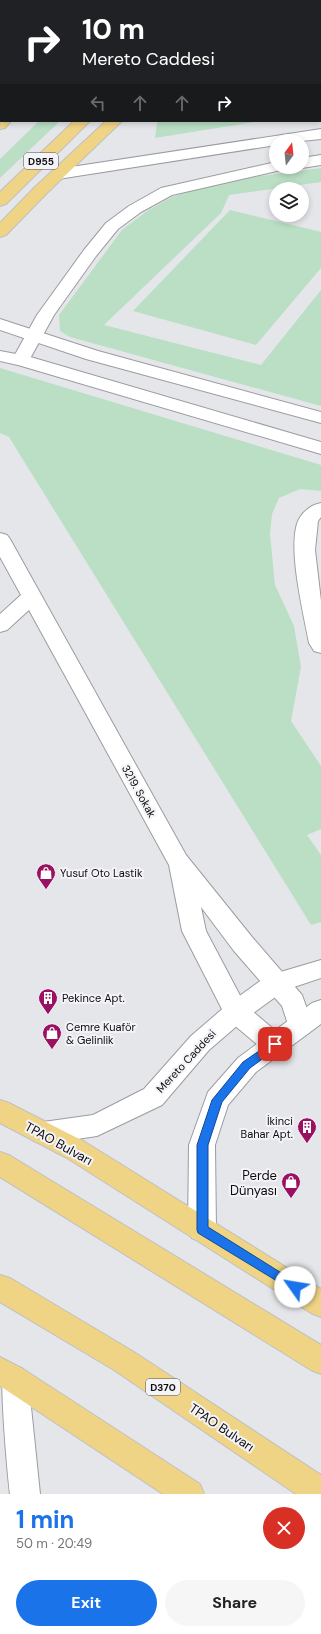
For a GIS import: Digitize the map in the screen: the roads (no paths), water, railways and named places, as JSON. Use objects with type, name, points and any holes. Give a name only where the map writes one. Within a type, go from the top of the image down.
[{"type":"highway","name":"D955","points":[[0,201],[82,122]]},
{"type":"highway","points":[[0,232],[58,174],[114,122]]},
{"type":"highway","name":"TPAO Bulvarı","points":[[0,1111],[76,1150],[321,1304]]},
{"type":"highway","points":[[0,1163],[321,1361]]},
{"type":"highway","name":"TPAO Bulvarı","points":[[0,1287],[124,1361],[321,1493]]},
{"type":"highway","points":[[7,1374],[189,1494]]},
{"type":"street","points":[[58,174],[321,134]]},
{"type":"street","points":[[309,162],[321,160]]},
{"type":"street","points":[[21,360],[46,315],[90,252],[112,226],[135,209],[167,191],[269,169]]},
{"type":"street","points":[[0,324],[92,356],[321,418]]},
{"type":"street","points":[[0,356],[21,360],[321,448]]},
{"type":"street","points":[[321,509],[314,512],[308,520],[304,554],[319,643],[321,646]]},
{"type":"street","name":"3219. Sokak","points":[[0,539],[178,861],[226,923],[293,1002],[300,1026]]},
{"type":"street","points":[[0,625],[31,597]]},
{"type":"street","points":[[178,861],[194,931],[236,1012],[275,1044]]},
{"type":"street","name":"Mereto Caddesi","points":[[43,1133],[97,1125],[153,1097],[200,1043],[236,1012],[276,983],[321,969]]},
{"type":"street","points":[[202,1230],[202,1145],[217,1100],[247,1065],[321,1010]]},
{"type":"street","points":[[7,1374],[25,1494]]},
{"type":"place","name":"Yusuf Oto Lastik","points":[[46,890]]},
{"type":"place","name":"Pekince Apt.","points":[[48,1015]]},
{"type":"place","name":"Cemre Kuaför & Gelinlik","points":[[52,1050]]},
{"type":"place","name":"İkinci Bahar Apt.","points":[[307,1144]]},
{"type":"place","name":"Perde Dünyası","points":[[291,1199]]}]
